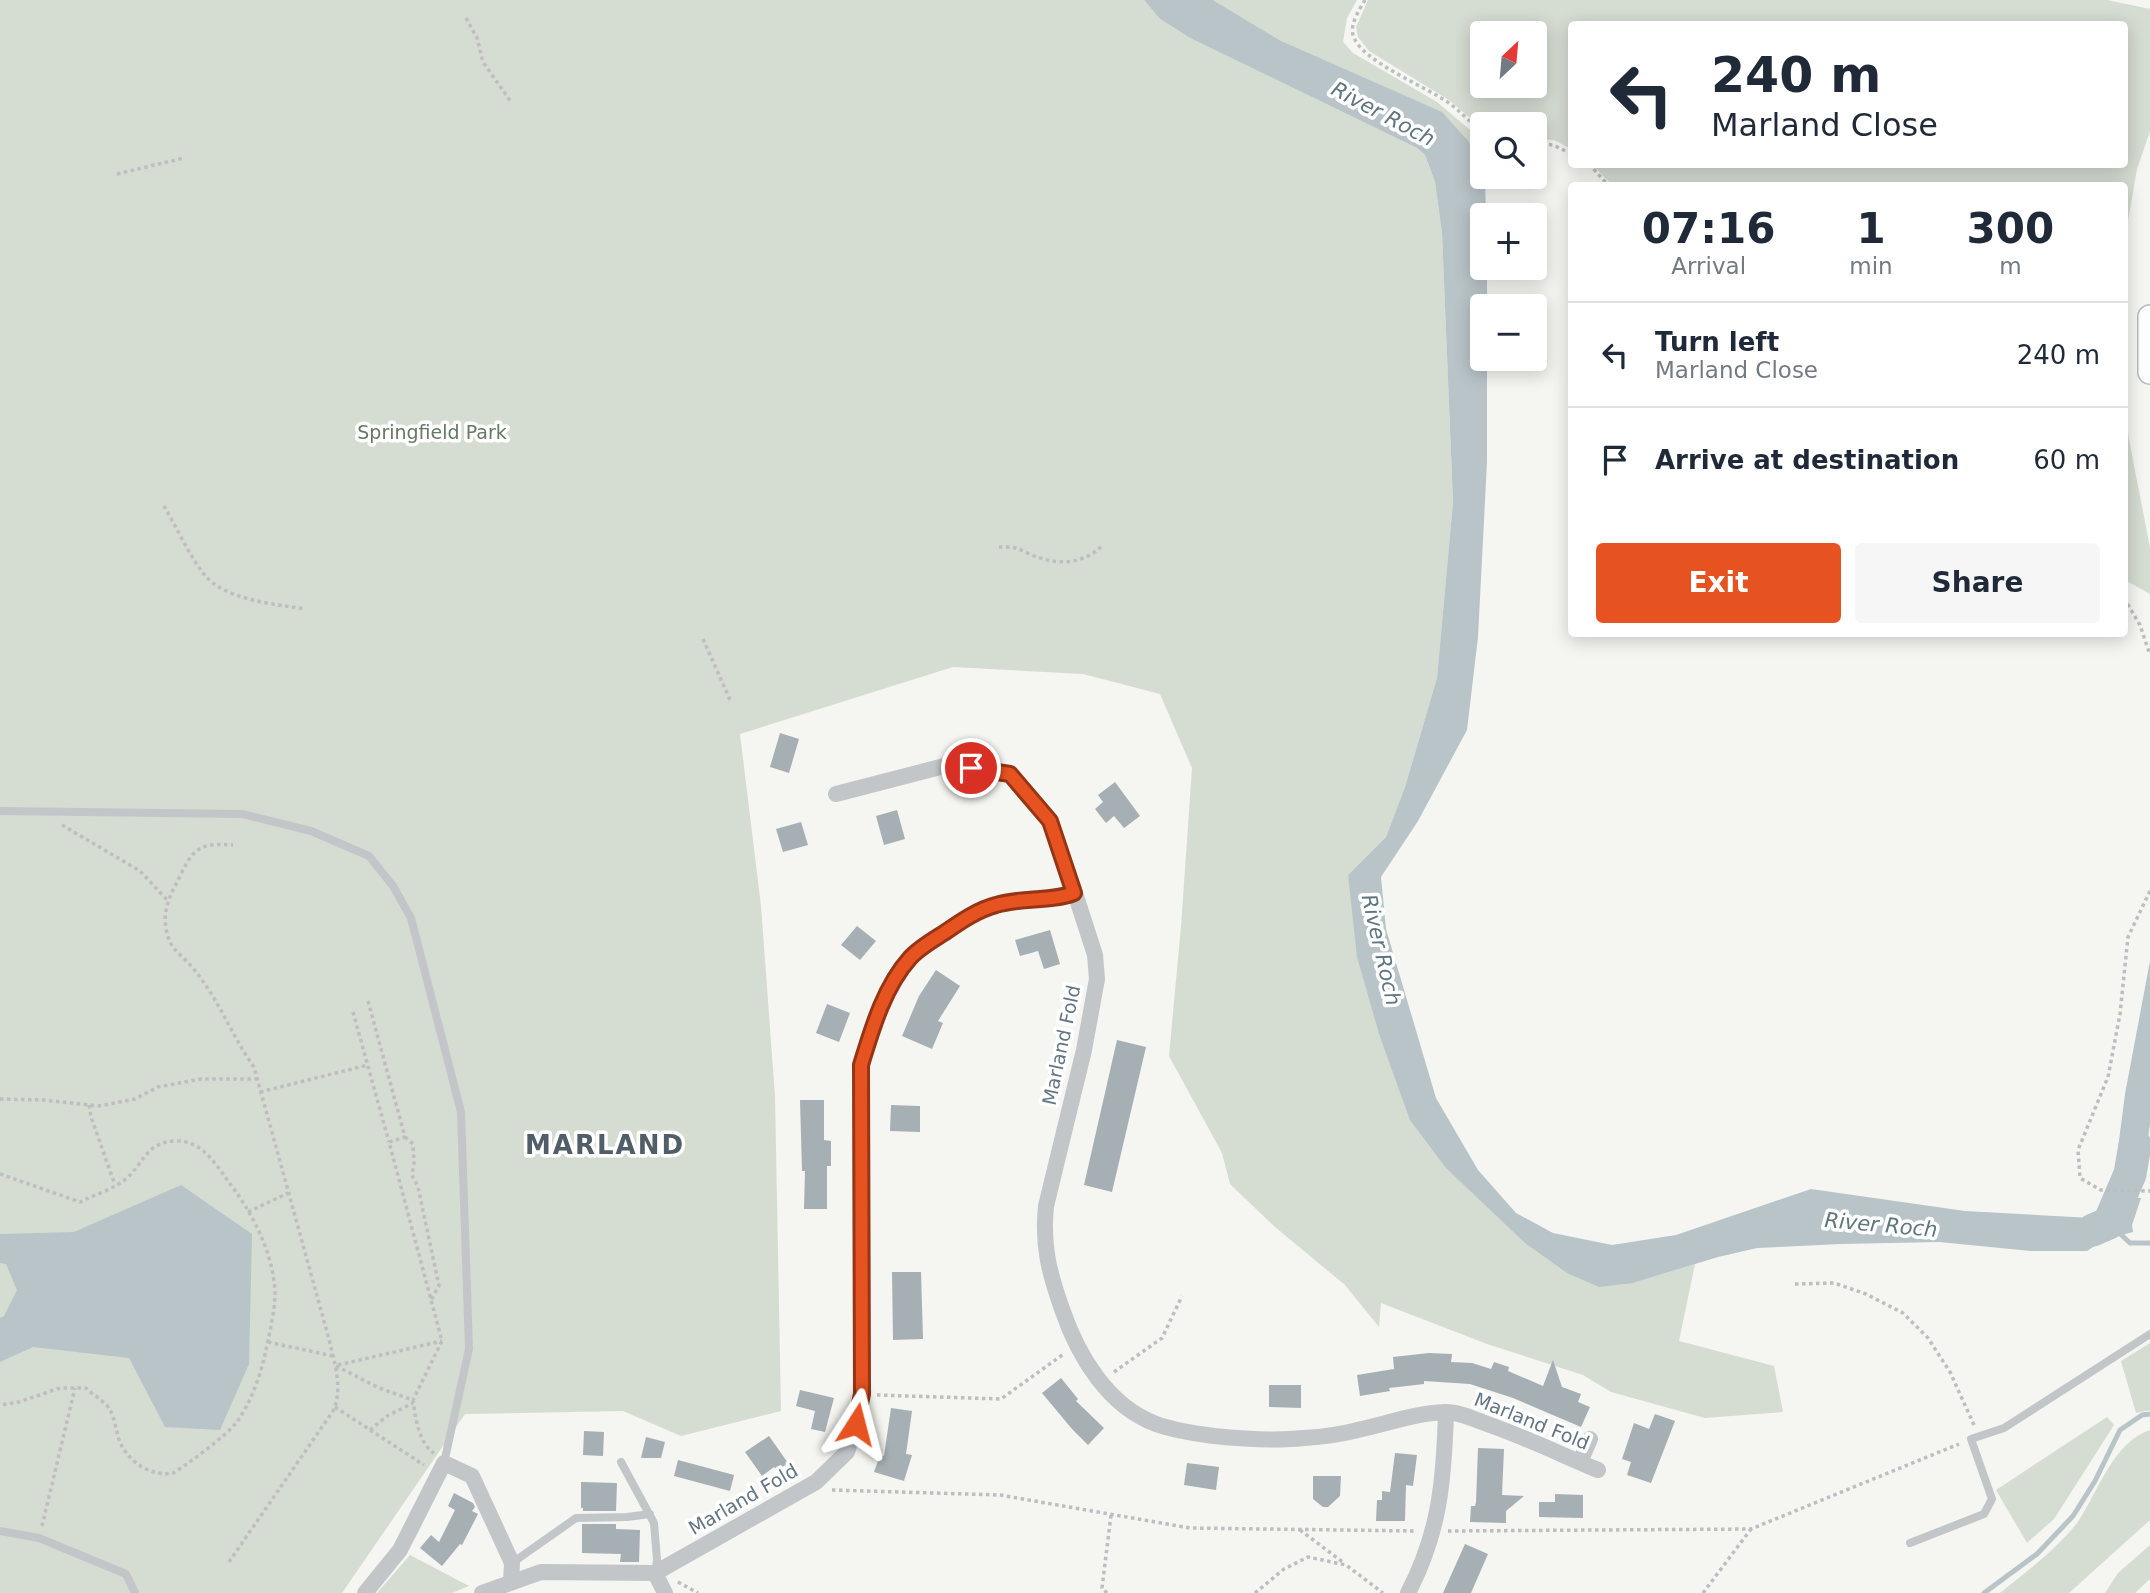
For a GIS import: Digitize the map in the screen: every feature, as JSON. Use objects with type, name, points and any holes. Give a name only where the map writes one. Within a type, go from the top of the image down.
[{"type":"main road","points":[[2150,317],[2150,372]]},
{"type":"street","points":[[836,794],[952,764],[1010,774],[1050,821],[1074,893]]},
{"type":"street","name":"Marland Fold","points":[[482,1593],[541,1572],[655,1573],[816,1482],[847,1452],[862,1394],[861,1065],[870,1035],[895,979],[910,957],[963,919],[993,905],[1041,897],[1056,898],[1074,893],[1095,955],[1097,979],[1084,1050],[1046,1206],[1043,1232],[1054,1287],[1075,1346],[1113,1397],[1155,1424],[1179,1431],[1232,1438],[1321,1436],[1402,1418],[1446,1412],[1466,1416],[1512,1433],[1598,1470]]},
{"type":"street","points":[[1408,1593],[1434,1531],[1444,1469],[1446,1412]]},
{"type":"street","points":[[1580,1462],[1590,1439]]},
{"type":"street","points":[[365,1593],[400,1550],[444,1461],[472,1476],[512,1563],[512,1582]]},
{"type":"street","points":[[655,1573],[666,1593]]},
{"type":"lane","points":[[0,811],[243,814],[311,831],[369,856],[393,886],[411,918],[461,1112],[469,1349],[444,1461]]},
{"type":"lane","points":[[1910,1543],[1983,1514],[1992,1499],[1971,1439],[2004,1428],[2150,1334]]},
{"type":"lane","points":[[621,1462],[654,1523],[657,1560],[655,1573]]},
{"type":"lane","points":[[512,1563],[576,1518],[650,1514]]},
{"type":"lane","points":[[0,1531],[39,1538],[126,1574],[135,1593]]},
{"type":"path","points":[[1365,0],[1353,25],[1353,36],[1361,49],[1374,60],[1449,103],[1470,121]]},
{"type":"path","points":[[466,18],[477,38],[483,62],[511,102]]},
{"type":"path","points":[[1547,145],[1568,152]]},
{"type":"path","points":[[117,174],[184,158]]},
{"type":"path","points":[[1593,168],[1605,182]]},
{"type":"path","points":[[164,506],[204,575],[226,590],[256,601],[305,609]]},
{"type":"path","points":[[999,547],[1016,548],[1057,563],[1094,554],[1101,547]]},
{"type":"path","points":[[2128,605],[2140,625],[2150,655]]},
{"type":"path","points":[[702,639],[730,700]]},
{"type":"path","points":[[40,812],[140,872],[168,901]]},
{"type":"path","points":[[229,1562],[338,1402],[336,1366],[254,1067],[204,983],[173,948],[165,926],[164,913],[168,901],[186,863],[198,849],[211,844],[233,845]]},
{"type":"path","points":[[2150,891],[2128,937],[2120,1014],[2109,1077],[2078,1150],[2080,1178],[2101,1190],[2150,1191]]},
{"type":"path","points":[[368,1001],[405,1138],[413,1144],[412,1175],[418,1187],[439,1286],[431,1300]]},
{"type":"path","points":[[353,1012],[442,1341],[413,1401],[387,1416],[370,1430]]},
{"type":"path","points":[[260,1091],[368,1065]]},
{"type":"path","points":[[0,1099],[44,1100],[99,1106],[135,1099],[158,1087],[201,1079],[257,1079]]},
{"type":"path","points":[[89,1104],[115,1185]]},
{"type":"path","points":[[389,1142],[405,1138]]},
{"type":"path","points":[[0,1174],[80,1202],[124,1181],[146,1153],[157,1146],[174,1141],[190,1143],[214,1161],[236,1191],[267,1250],[275,1291],[274,1312],[261,1371],[235,1424],[173,1473],[163,1475],[151,1472],[130,1456],[120,1444],[111,1410],[86,1388],[60,1388],[19,1402],[0,1405]]},
{"type":"path","points":[[248,1212],[288,1193]]},
{"type":"path","points":[[1795,1284],[1834,1283],[1867,1294],[1903,1313],[1928,1338],[1950,1372],[1979,1437]]},
{"type":"path","points":[[1100,1381],[1162,1338],[1182,1296]]},
{"type":"path","points":[[336,1366],[442,1341]]},
{"type":"path","points":[[268,1342],[333,1356]]},
{"type":"path","points":[[862,1394],[1001,1399],[1075,1346]]},
{"type":"path","points":[[336,1366],[379,1388],[413,1401]]},
{"type":"path","points":[[39,1538],[75,1388]]},
{"type":"path","points":[[413,1401],[419,1429],[430,1451],[444,1461]]},
{"type":"path","points":[[335,1407],[424,1465],[430,1451]]},
{"type":"path","points":[[816,1482],[828,1490],[869,1491]]},
{"type":"path","points":[[1107,1593],[1102,1588],[1111,1515]]},
{"type":"path","points":[[1703,1593],[1751,1529]]},
{"type":"path","points":[[1300,1530],[1383,1593]]},
{"type":"path","points":[[1255,1593],[1284,1569],[1308,1557],[1346,1564]]},
{"type":"green space","name":"Springfield Park","points":[[0,0],[1144,0],[1160,19],[1190,38],[1417,148],[1425,155],[1435,182],[1442,233],[1453,502],[1437,678],[1405,787],[1386,837],[1348,875],[1380,1037],[1394,1074],[1525,1243],[1633,1283],[1695,1264],[1679,1341],[1774,1366],[1783,1412],[1705,1418],[1611,1392],[1583,1375],[1487,1344],[1381,1303],[1379,1327],[1345,1285],[1275,1227],[1230,1184],[1222,1153],[1169,1056],[1192,768],[1160,694],[1083,674],[953,667],[740,734],[761,906],[775,1096],[781,1411],[681,1436],[623,1411],[465,1414],[342,1593],[0,1593]]},
{"type":"green space","points":[[1213,0],[1357,0],[1347,18],[1343,42],[1353,53],[1437,102],[1470,130],[1470,144],[1469,142],[1281,41]]},
{"type":"green space","points":[[1368,0],[2107,0],[2150,9],[2150,131],[2137,169],[2128,221],[2128,182],[1609,182],[1596,168],[2128,168],[2128,21],[1568,21],[1568,147],[1547,140],[1547,112],[1470,112],[1470,118],[1449,100],[1369,51],[1358,37],[1356,27]]},
{"type":"green space","points":[[2128,434],[2150,548],[2150,594],[2128,582]]},
{"type":"green space","points":[[2150,1343],[2150,1410],[2136,1413],[2121,1361]]},
{"type":"green space","points":[[2107,1417],[2114,1425],[2054,1519],[2027,1543],[1996,1490]]},
{"type":"green space","points":[[2150,1430],[2150,1520],[2069,1593],[2000,1593],[2060,1542],[2085,1511],[2116,1457],[2137,1436]]},
{"type":"green space","points":[[2150,1545],[2150,1579],[2135,1593],[2105,1593],[2118,1573]]},
{"type":"green space","points":[[410,1555],[469,1586],[452,1593],[377,1593]]},
{"type":"water","points":[[1144,0],[1213,0],[1281,41],[1442,112],[1470,144],[1470,189],[1485,189],[1486,203],[1470,203],[1470,280],[1487,280],[1487,294],[1470,294],[1470,371],[1487,371],[1487,462],[1478,637],[1467,730],[1418,821],[1381,877],[1386,929],[1436,1098],[1478,1170],[1516,1213],[1553,1233],[1612,1245],[1676,1235],[1811,1189],[1965,1211],[2091,1218],[2107,1197],[2141,1198],[2132,1225],[2133,1232],[2122,1235],[2120,1230],[2087,1251],[2031,1251],[1939,1242],[1757,1248],[1633,1283],[1599,1287],[1567,1273],[1525,1243],[1446,1168],[1410,1120],[1380,1037],[1357,957],[1348,875],[1386,837],[1405,787],[1437,678],[1453,502],[1442,233],[1435,182],[1425,155],[1417,148],[1190,38],[1160,19]]},
{"type":"water","points":[[2150,961],[2150,1124],[2141,1188],[2113,1187],[2125,1094]]},
{"type":"water","points":[[181,1185],[252,1234],[249,1364],[220,1430],[165,1427],[129,1358],[33,1347],[0,1362],[0,1318],[4,1316],[17,1290],[6,1264],[0,1263],[0,1234],[74,1232]]},
{"type":"building","points":[[780,733],[799,739],[789,773],[770,767]]},
{"type":"building","points":[[1115,782],[1140,816],[1124,828],[1114,816],[1106,823],[1095,809],[1103,802],[1098,795]]},
{"type":"building","points":[[897,810],[905,839],[884,845],[876,816]]},
{"type":"building","points":[[801,822],[808,845],[783,852],[776,829]]},
{"type":"building","points":[[857,926],[876,941],[860,960],[841,945]]},
{"type":"building","points":[[1050,930],[1060,964],[1044,969],[1038,951],[1020,956],[1015,940]]},
{"type":"building","points":[[936,970],[960,986],[938,1021],[943,1023],[932,1049],[902,1036],[919,996]]},
{"type":"building","points":[[827,1004],[850,1013],[839,1042],[816,1033]]},
{"type":"building","points":[[1117,1040],[1146,1047],[1112,1192],[1084,1185]]},
{"type":"building","points":[[800,1100],[824,1100],[824,1140],[831,1141],[831,1166],[827,1166],[827,1209],[804,1209],[805,1171],[802,1171]]},
{"type":"building","points":[[891,1105],[920,1106],[920,1132],[890,1131]]},
{"type":"building","points":[[892,1272],[921,1272],[923,1339],[893,1340]]},
{"type":"building","points":[[1429,1353],[1452,1354],[1451,1362],[1472,1363],[1491,1369],[1494,1362],[1509,1367],[1508,1371],[1543,1386],[1553,1360],[1562,1387],[1581,1394],[1578,1402],[1590,1407],[1581,1427],[1513,1398],[1470,1384],[1424,1381],[1424,1384],[1389,1388],[1390,1391],[1360,1396],[1357,1375],[1394,1369],[1393,1357]]},
{"type":"building","points":[[1061,1378],[1078,1399],[1076,1401],[1104,1428],[1088,1445],[1042,1393]]},
{"type":"building","points":[[1269,1385],[1301,1385],[1301,1408],[1269,1407]]},
{"type":"building","points":[[800,1390],[834,1398],[825,1432],[811,1429],[815,1411],[796,1406]]},
{"type":"building","points":[[891,1408],[912,1411],[906,1454],[912,1455],[904,1481],[874,1472],[880,1455],[884,1456]]},
{"type":"building","points":[[1655,1414],[1675,1421],[1651,1483],[1627,1475],[1631,1462],[1622,1459],[1634,1423],[1649,1429]]},
{"type":"building","points":[[584,1431],[604,1432],[603,1456],[583,1455]]},
{"type":"building","points":[[769,1436],[788,1463],[777,1471],[774,1467],[762,1476],[745,1452]]},
{"type":"building","points":[[646,1437],[665,1442],[661,1458],[641,1458]]},
{"type":"building","points":[[1478,1448],[1504,1449],[1502,1495],[1524,1496],[1506,1511],[1506,1523],[1470,1522],[1471,1506],[1475,1506],[1476,1502]]},
{"type":"building","points":[[1395,1453],[1417,1455],[1413,1486],[1406,1485],[1405,1521],[1376,1521],[1377,1500],[1382,1500],[1382,1491],[1390,1492]]},
{"type":"building","points":[[678,1460],[734,1475],[730,1491],[674,1476]]},
{"type":"building","points":[[1187,1463],[1219,1467],[1216,1490],[1184,1485]]},
{"type":"building","points":[[1313,1476],[1341,1476],[1340,1496],[1328,1507],[1323,1507],[1313,1499]]},
{"type":"building","points":[[581,1482],[617,1483],[616,1511],[583,1511]]},
{"type":"building","points":[[454,1493],[473,1503],[475,1507],[472,1511],[478,1514],[462,1545],[460,1544],[442,1566],[420,1548],[431,1535],[439,1542],[455,1510],[448,1506]]},
{"type":"building","points":[[1555,1494],[1583,1495],[1583,1518],[1539,1517],[1539,1502],[1555,1502]]},
{"type":"building","points":[[582,1524],[616,1524],[616,1529],[640,1530],[639,1562],[620,1562],[621,1554],[582,1553]]},
{"type":"building","points":[[1465,1544],[1488,1554],[1471,1593],[1443,1593]]},
{"type":"waterway","name":"River Roch","points":[[2093,1230],[2109,1223],[2130,1174],[2135,1145]]},
{"type":"waterway","points":[[2114,1228],[2130,1243],[2150,1243]]},
{"type":"waterway","points":[[1984,1593],[2037,1554],[2073,1516],[2095,1481],[2120,1430],[2142,1415],[2150,1414]]},
{"type":"district","name":"MARLAND","points":[[605,1145]]},
{"type":"route","points":[[856,1424],[862,1394],[861,1065],[870,1035],[895,979],[910,957],[963,919],[993,905],[1041,897],[1056,898],[1074,893],[1050,821],[1010,774],[971,768]]}]
